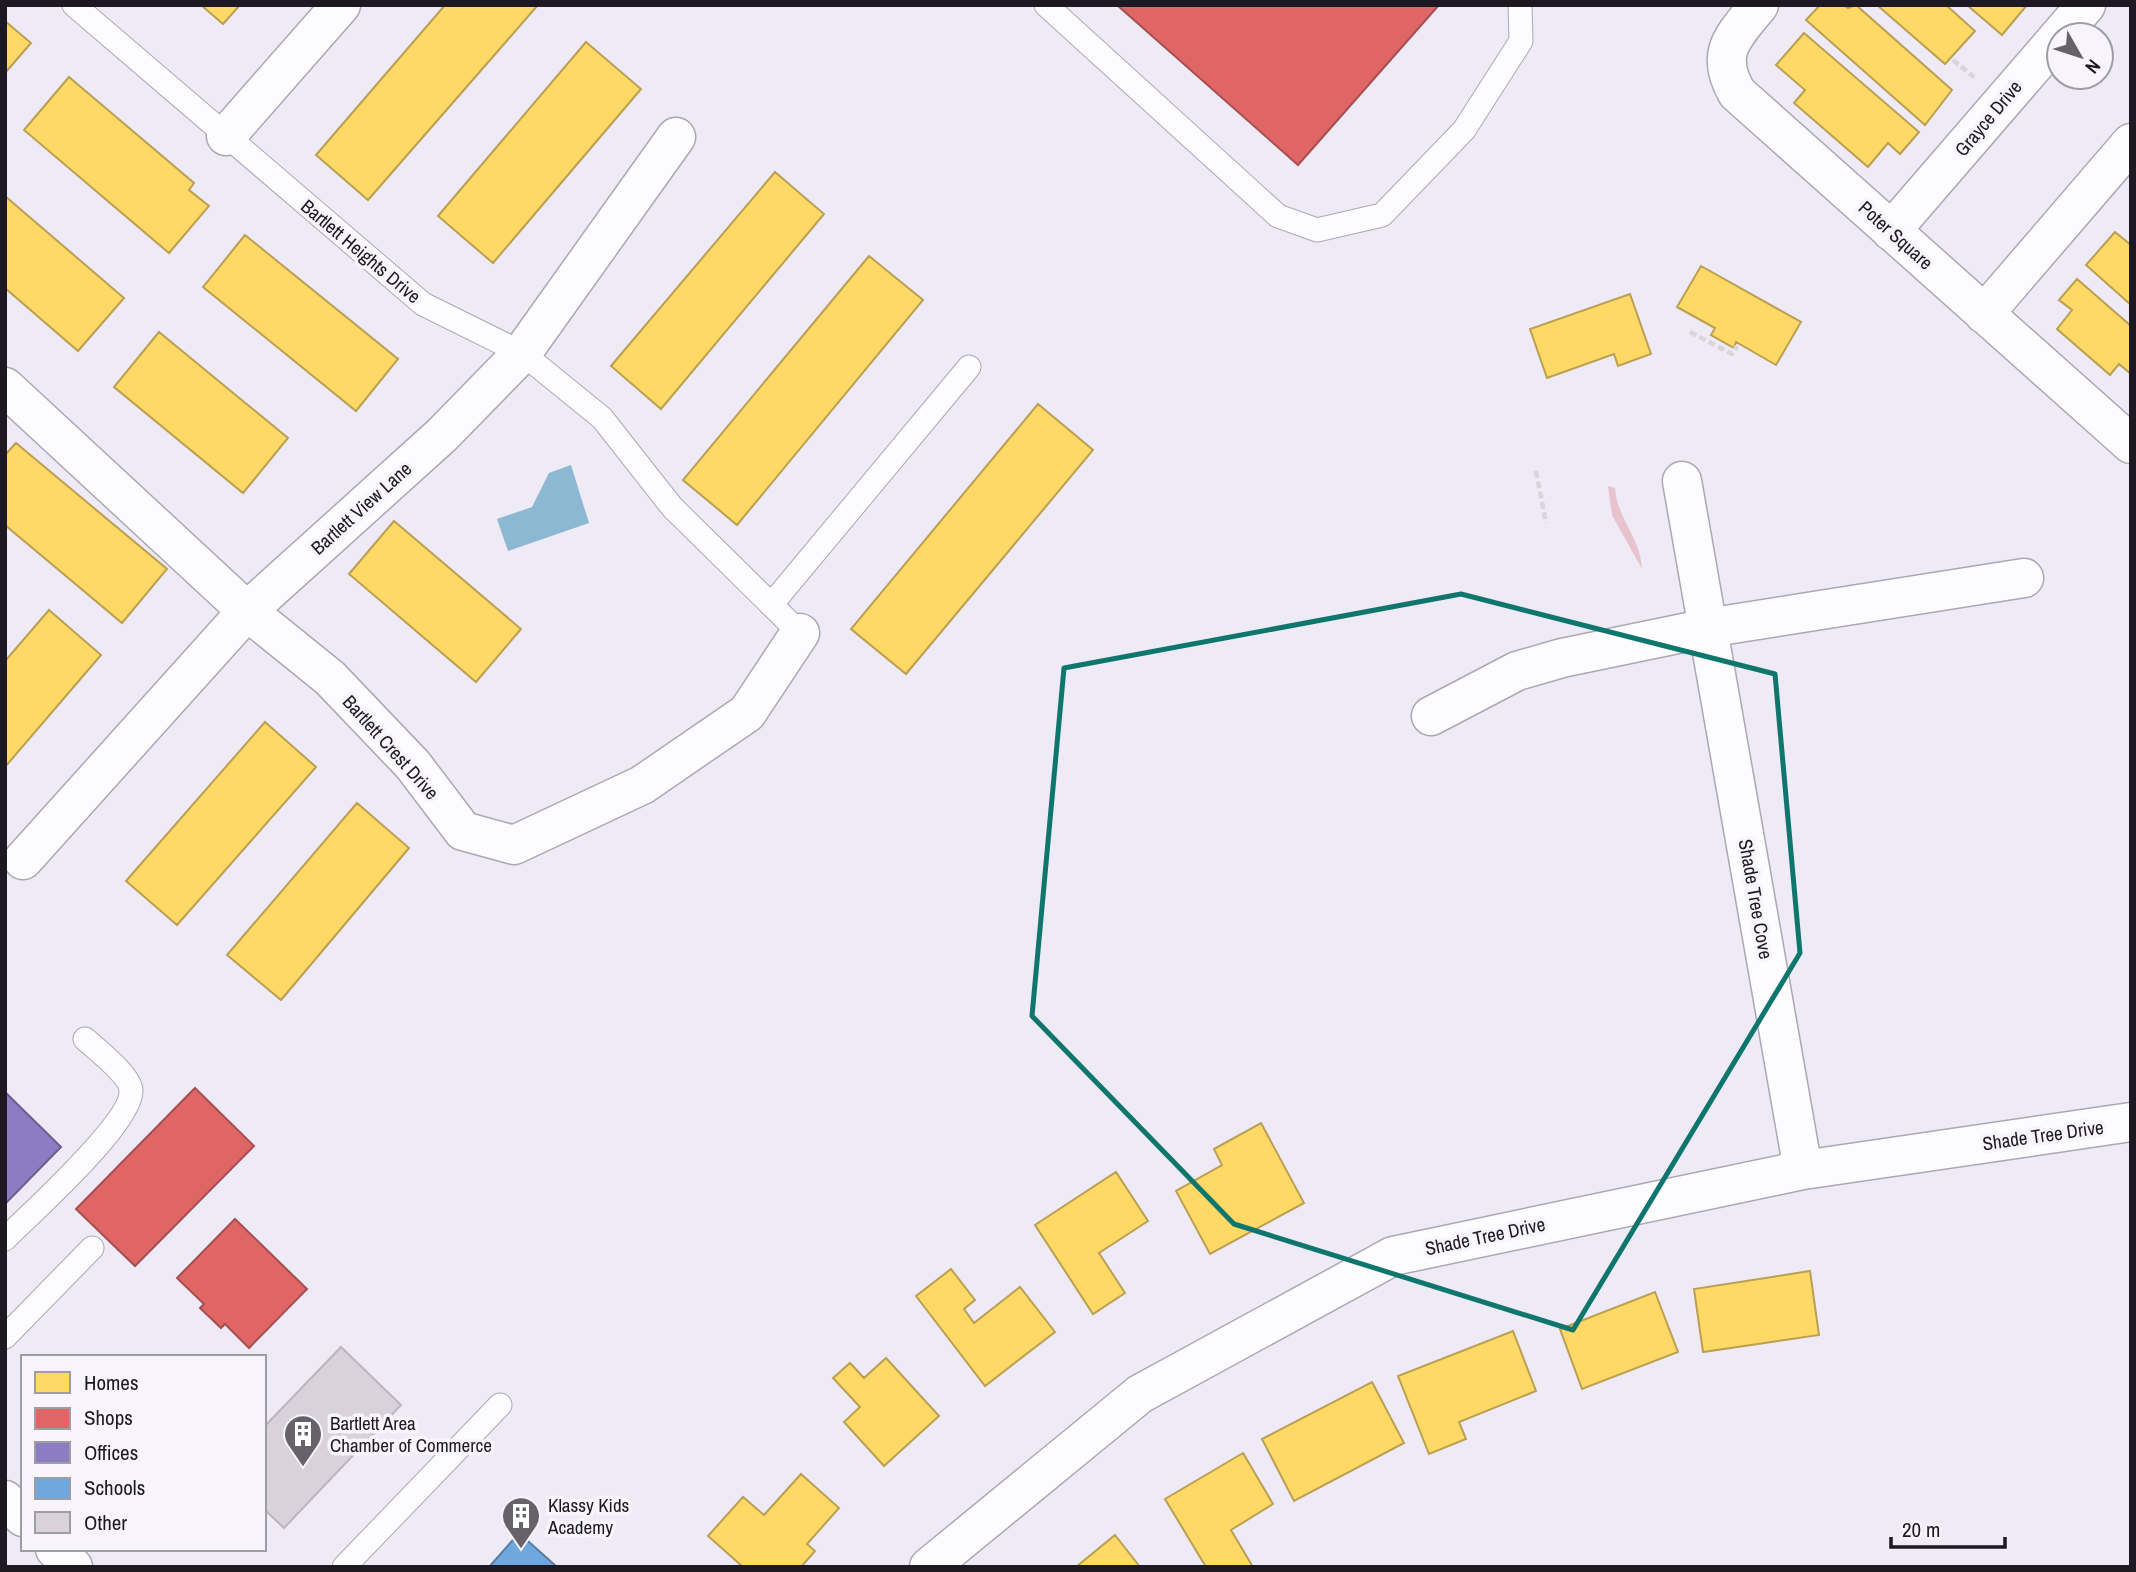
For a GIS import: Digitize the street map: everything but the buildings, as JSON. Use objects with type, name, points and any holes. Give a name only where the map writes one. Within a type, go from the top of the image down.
[{"type":"street","points":[[226,136],[341,5]]},
{"type":"street","name":"Poter Square","points":[[1759,5],[1730,43],[1725,57],[1728,77],[1737,93],[2131,444]]},
{"type":"street","name":"Grayce Drive","points":[[1891,231],[2086,5]]},
{"type":"street","name":"Bartlett View Lane","points":[[23,860],[247,611],[442,435],[522,353],[676,137]]},
{"type":"street","points":[[1984,314],[2131,143]]},
{"type":"street","name":"Bartlett Crest Drive","points":[[5,387],[247,611],[330,678],[413,765],[463,831],[514,845],[642,785],[747,713],[800,633]]},
{"type":"street","name":"Shade Tree Cove","points":[[1682,481],[1804,1170]]},
{"type":"street","points":[[1431,716],[1517,671],[1562,658],[1707,628],[2024,578]]},
{"type":"street","name":"Shade Tree Drive","points":[[929,1567],[1140,1394],[1393,1255],[1804,1170],[2131,1122]]},
{"type":"street","points":[[57,1551],[73,1567]]},
{"type":"lane","name":"Bartlett Heights Drive","points":[[74,5],[423,304],[522,353],[602,418],[672,507],[800,633]]},
{"type":"lane","points":[[1046,5],[1278,216],[1317,230],[1382,215],[1464,130],[1521,41],[1520,5]]},
{"type":"lane","points":[[771,605],[969,367]]},
{"type":"lane","points":[[5,1239],[110,1132],[127,1110],[131,1090],[126,1078],[85,1038]]},
{"type":"lane","points":[[5,1337],[92,1248]]},
{"type":"lane","points":[[344,1567],[500,1405]]},
{"type":"path","points":[[1953,60],[1979,81]]},
{"type":"path","points":[[1690,332],[1732,355],[1737,346]]},
{"type":"path","points":[[1536,471],[1546,523]]},
{"type":"highlighted area","points":[[1461,594],[1775,674],[1800,953],[1573,1330],[1234,1224],[1032,1016],[1064,668]]},
{"type":"shaded area","points":[[1608,486],[1615,488],[1620,509],[1638,548],[1642,569],[1612,515]]},
{"type":"water","points":[[571,465],[589,523],[508,551],[497,519],[532,507],[549,473]]},
{"type":"place","name":"Bartlett Area Chamber of Commerce","points":[[303,1468]]},
{"type":"place","name":"Klassy Kids Academy","points":[[521,1550]]}]
